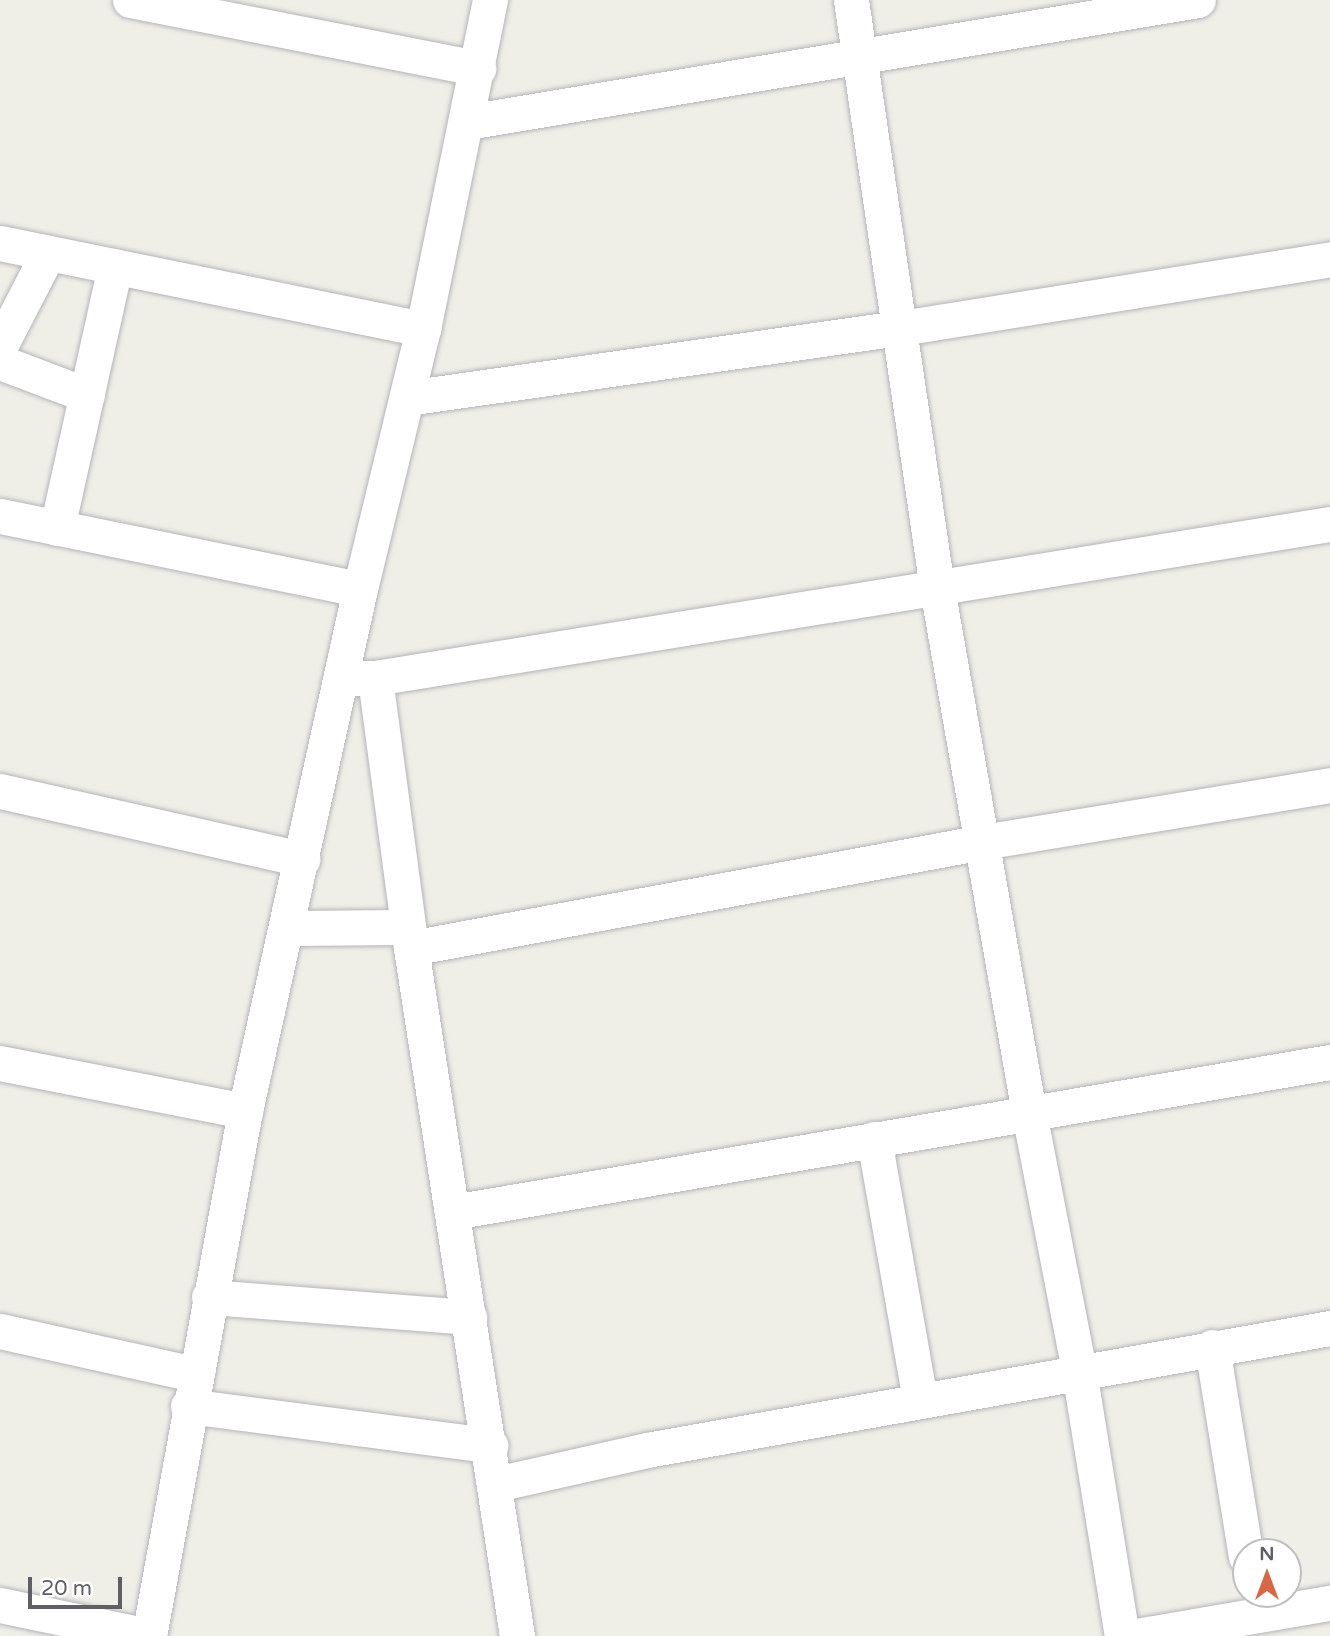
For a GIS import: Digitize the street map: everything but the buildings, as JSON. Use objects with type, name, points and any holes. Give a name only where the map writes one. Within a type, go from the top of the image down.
[{"type":"street","points":[[130,0],[478,68]]},
{"type":"street","points":[[490,0],[423,329],[360,589],[359,678],[409,937],[496,1484],[517,1636]]},
{"type":"street","points":[[851,0],[862,57],[936,588],[983,842],[1028,1114],[1079,1371],[1122,1636]]},
{"type":"street","points":[[467,122],[1198,0]]},
{"type":"street","points":[[0,243],[423,329]]},
{"type":"street","points":[[0,346],[48,253]]},
{"type":"street","points":[[407,398],[901,328],[1330,258]]},
{"type":"street","points":[[57,528],[115,266]]},
{"type":"street","points":[[0,362],[87,395]]},
{"type":"street","points":[[0,516],[360,589]]},
{"type":"street","points":[[359,678],[1330,524]]},
{"type":"street","points":[[0,1605],[149,1636],[191,1390],[245,1111],[302,859],[359,678]]},
{"type":"street","points":[[286,928],[409,937],[1330,785]]},
{"type":"street","points":[[0,791],[302,859]]},
{"type":"street","points":[[453,1212],[1330,1062]]},
{"type":"street","points":[[0,1063],[245,1111]]},
{"type":"street","points":[[874,1139],[920,1399]]},
{"type":"street","points":[[209,1297],[469,1317]]},
{"type":"street","points":[[496,1484],[647,1450],[920,1399],[1330,1328]]},
{"type":"street","points":[[0,1331],[191,1390],[490,1446]]},
{"type":"street","points":[[1212,1347],[1243,1538]]},
{"type":"street","points":[[1302,1603],[1330,1603]]},
{"type":"street","points":[[1136,1636],[1239,1608]]}]
